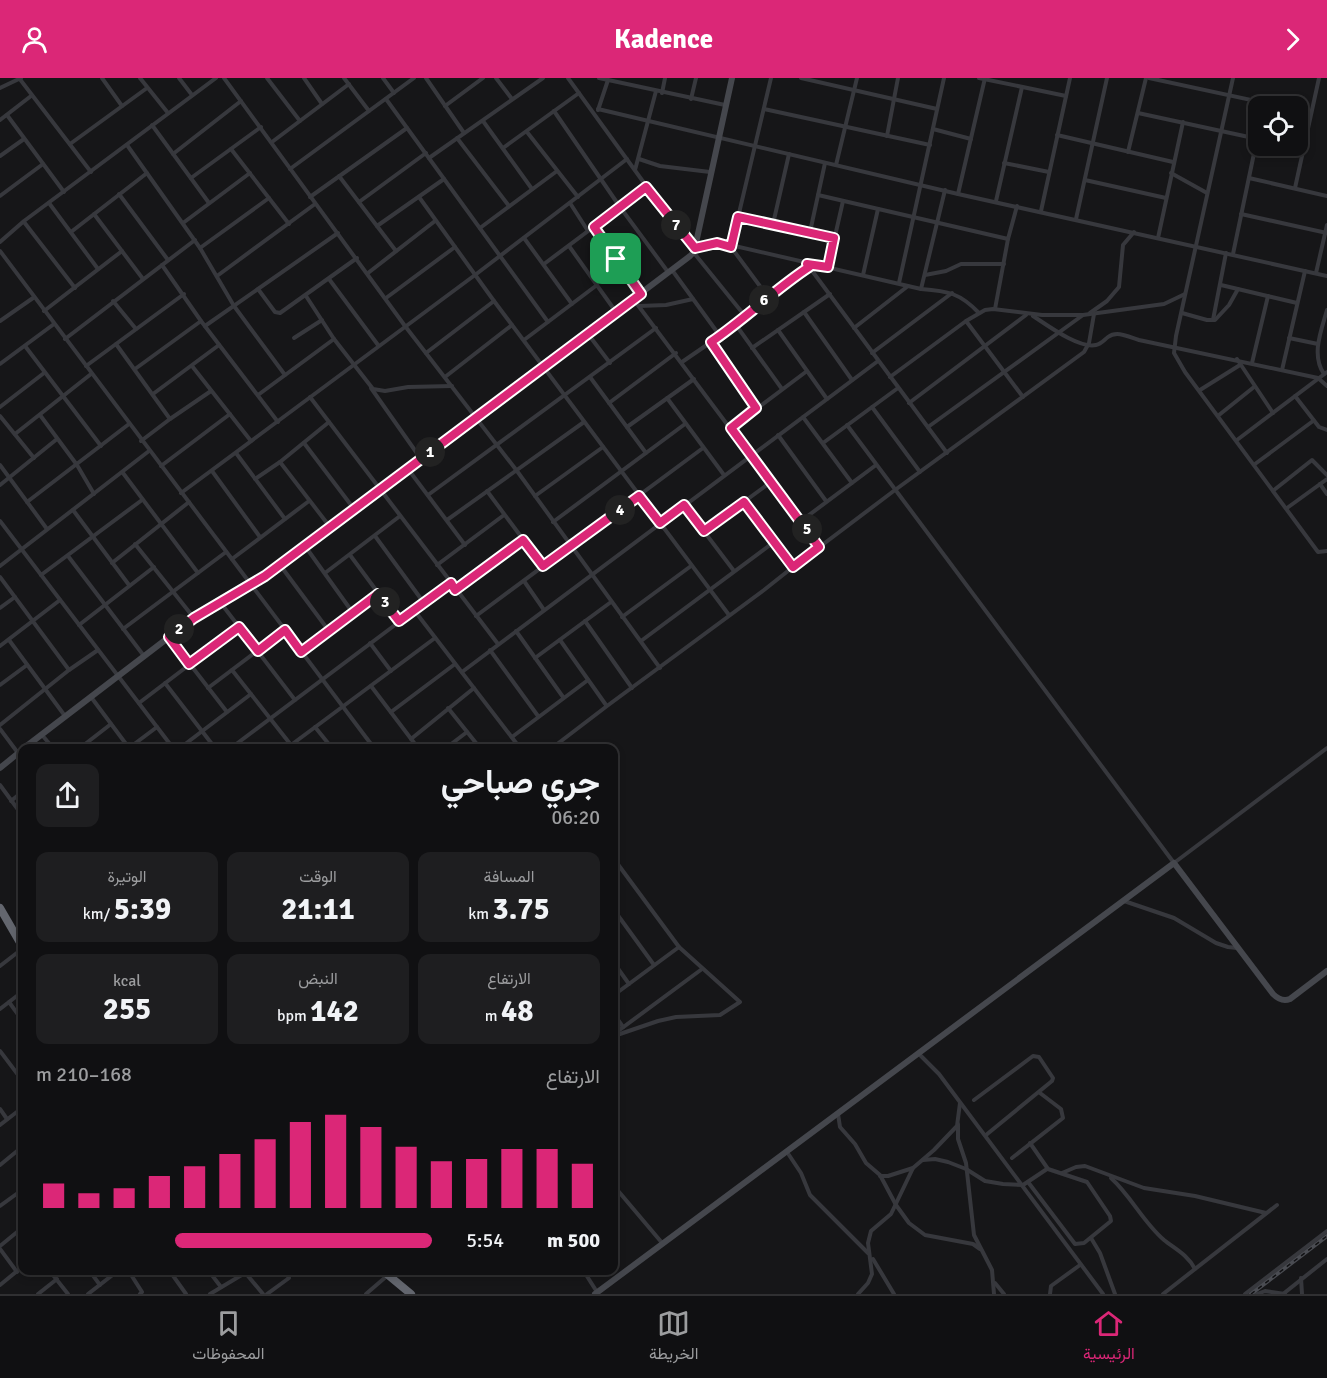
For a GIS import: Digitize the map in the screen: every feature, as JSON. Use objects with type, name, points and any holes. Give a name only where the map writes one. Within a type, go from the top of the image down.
[{"type":"highway","points":[[0,908],[18,940]]},
{"type":"highway","points":[[387,1275],[411,1294]]},
{"type":"street","points":[[0,88],[20,78],[91,172]]},
{"type":"street","points":[[102,78],[122,106]]},
{"type":"street","points":[[140,78],[168,113]]},
{"type":"street","points":[[179,78],[192,95]]},
{"type":"street","points":[[0,242],[24,221],[216,78]]},
{"type":"street","points":[[224,78],[405,326],[517,471],[660,668]]},
{"type":"street","points":[[267,78],[300,121]]},
{"type":"street","points":[[304,78],[321,104]]},
{"type":"street","points":[[344,78],[369,111]]},
{"type":"street","points":[[383,78],[394,93]]},
{"type":"street","points":[[290,169],[414,78]]},
{"type":"street","points":[[426,78],[464,133]]},
{"type":"street","points":[[445,106],[483,78]]},
{"type":"street","points":[[496,78],[512,99]]},
{"type":"street","points":[[359,202],[483,121],[543,78]]},
{"type":"street","points":[[599,78],[725,105]]},
{"type":"street","points":[[662,93],[665,78]]},
{"type":"street","points":[[691,99],[696,78]]},
{"type":"street","points":[[694,250],[732,78]]},
{"type":"street","points":[[768,297],[731,247],[771,78]]},
{"type":"street","points":[[801,78],[818,80],[854,91],[937,109]]},
{"type":"street","points":[[836,165],[857,78]]},
{"type":"street","points":[[887,136],[898,78]]},
{"type":"street","points":[[898,283],[944,78]]},
{"type":"street","points":[[958,194],[983,78],[1066,96]]},
{"type":"street","points":[[1041,211],[1070,78]]},
{"type":"street","points":[[1076,219],[1107,78]]},
{"type":"street","points":[[1128,152],[1147,78],[1248,100]]},
{"type":"street","points":[[1233,78],[1207,193],[1175,355],[1318,552],[1327,551]]},
{"type":"street","points":[[1308,128],[1319,78]]},
{"type":"street","points":[[571,79],[646,187],[745,316]]},
{"type":"street","points":[[596,116],[608,79]]},
{"type":"street","points":[[272,142],[349,84]]},
{"type":"street","points":[[996,201],[1022,87]]},
{"type":"street","points":[[70,144],[147,88]]},
{"type":"street","points":[[635,170],[656,91]]},
{"type":"street","points":[[503,148],[579,93]]},
{"type":"street","points":[[0,120],[32,96]]},
{"type":"street","points":[[386,99],[548,322]]},
{"type":"street","points":[[173,154],[242,101]]},
{"type":"street","points":[[598,109],[958,194],[1327,276]]},
{"type":"street","points":[[764,109],[930,145]]},
{"type":"street","points":[[554,111],[620,207],[720,336]]},
{"type":"street","points":[[1138,112],[1248,137]]},
{"type":"street","points":[[7,115],[64,192]]},
{"type":"street","points":[[483,121],[532,189]]},
{"type":"street","points":[[1158,238],[1183,123]]},
{"type":"street","points":[[152,125],[209,203]]},
{"type":"street","points":[[191,178],[261,127]]},
{"type":"street","points":[[310,197],[406,129]]},
{"type":"street","points":[[933,129],[971,139]]},
{"type":"street","points":[[527,132],[578,197]]},
{"type":"street","points":[[1057,135],[1173,162]]},
{"type":"street","points":[[457,138],[509,206]]},
{"type":"street","points":[[0,156],[24,139]]},
{"type":"street","points":[[127,145],[195,240],[234,306],[285,375]]},
{"type":"street","points":[[231,149],[289,224]]},
{"type":"street","points":[[773,224],[789,154]]},
{"type":"street","points":[[1233,254],[1254,156]]},
{"type":"street","points":[[1295,188],[1302,156]]},
{"type":"street","points":[[181,492],[475,275],[627,159]]},
{"type":"street","points":[[639,159],[660,166],[710,172]]},
{"type":"street","points":[[810,232],[825,162]]},
{"type":"street","points":[[1004,163],[1049,172]]},
{"type":"street","points":[[0,196],[43,164]]},
{"type":"street","points":[[480,228],[557,171]]},
{"type":"street","points":[[1172,172],[1207,193]]},
{"type":"street","points":[[71,232],[147,173]]},
{"type":"street","points":[[183,223],[250,173]]},
{"type":"street","points":[[339,176],[396,251]]},
{"type":"street","points":[[1249,178],[1327,196]]},
{"type":"street","points":[[377,226],[444,179]]},
{"type":"street","points":[[1085,180],[1166,198]]},
{"type":"street","points":[[544,264],[646,187]]},
{"type":"street","points":[[921,289],[945,190]]},
{"type":"street","points":[[119,194],[168,260]]},
{"type":"street","points":[[818,195],[1008,239]]},
{"type":"street","points":[[419,197],[729,615]]},
{"type":"street","points":[[200,248],[269,198]]},
{"type":"street","points":[[828,267],[843,201]]},
{"type":"street","points":[[49,203],[98,269]]},
{"type":"street","points":[[570,203],[588,231]]},
{"type":"street","points":[[217,276],[315,204]]},
{"type":"street","points":[[995,309],[1008,239],[1017,206]]},
{"type":"street","points":[[863,275],[878,209]]},
{"type":"street","points":[[94,214],[143,279]]},
{"type":"street","points":[[1241,214],[1326,233]]},
{"type":"street","points":[[738,217],[834,238]]},
{"type":"street","points":[[24,221],[75,288]]},
{"type":"street","points":[[368,273],[435,221]]},
{"type":"street","points":[[1316,273],[1327,225]]},
{"type":"street","points":[[594,227],[641,294]]},
{"type":"street","points":[[205,326],[338,232]]},
{"type":"street","points":[[928,427],[1004,370],[1083,315],[1097,309],[1118,288],[1123,245],[1134,232]]},
{"type":"street","points":[[524,237],[572,304]]},
{"type":"street","points":[[65,339],[195,240]]},
{"type":"street","points":[[636,303],[641,294],[694,250],[717,243],[808,265],[828,267],[921,289],[952,293],[979,313]]},
{"type":"street","points":[[569,246],[617,312]]},
{"type":"street","points":[[386,298],[455,247]]},
{"type":"street","points":[[0,251],[33,298],[371,744]]},
{"type":"street","points":[[44,311],[122,251]]},
{"type":"street","points":[[1213,321],[1226,253]]},
{"type":"street","points":[[258,289],[277,313],[306,296],[357,258]]},
{"type":"street","points":[[925,275],[965,264],[1004,264]]},
{"type":"street","points":[[162,265],[201,321],[278,422]]},
{"type":"street","points":[[808,265],[946,453]]},
{"type":"street","points":[[682,362],[736,325],[808,265]]},
{"type":"street","points":[[1282,370],[1305,270]]},
{"type":"street","points":[[329,279],[378,345]]},
{"type":"street","points":[[524,340],[597,285]]},
{"type":"street","points":[[1221,285],[1298,303]]},
{"type":"street","points":[[854,328],[909,286]]},
{"type":"street","points":[[1213,321],[1226,309],[1238,289]]},
{"type":"street","points":[[872,353],[952,293]]},
{"type":"street","points":[[86,366],[184,294]]},
{"type":"street","points":[[752,348],[830,294]]},
{"type":"street","points":[[890,377],[966,321],[985,310],[1083,315],[1164,304],[1186,294]]},
{"type":"street","points":[[306,296],[334,339],[421,459]]},
{"type":"street","points":[[1252,363],[1268,296]]},
{"type":"street","points":[[1,318],[33,298]]},
{"type":"street","points":[[29,744],[194,618],[251,585],[355,510],[617,312],[636,303],[666,305],[693,300]]},
{"type":"street","points":[[426,353],[494,301]]},
{"type":"street","points":[[113,302],[136,329]]},
{"type":"street","points":[[636,303],[676,353],[819,547]]},
{"type":"street","points":[[1237,440],[1326,373],[1319,363],[1318,344],[1327,310]]},
{"type":"street","points":[[804,312],[852,380]]},
{"type":"street","points":[[1182,313],[1213,321]]},
{"type":"street","points":[[1029,314],[1059,332],[1088,345],[1098,344],[1116,333],[1139,340],[1319,378],[1327,386]]},
{"type":"street","points":[[909,403],[1029,314]]},
{"type":"street","points":[[557,744],[895,490],[1084,352],[1088,345],[1094,314]]},
{"type":"street","points":[[294,338],[322,320]]},
{"type":"street","points":[[135,369],[201,321]]},
{"type":"street","points":[[966,321],[1023,397]]},
{"type":"street","points":[[1324,322],[1327,327]]},
{"type":"street","points":[[0,364],[54,324]]},
{"type":"street","points":[[445,377],[512,325]]},
{"type":"street","points":[[736,325],[782,389]]},
{"type":"street","points":[[429,495],[656,327]]},
{"type":"street","points":[[778,330],[827,399]]},
{"type":"street","points":[[588,334],[610,363]]},
{"type":"street","points":[[1289,338],[1318,344]]},
{"type":"street","points":[[258,395],[334,339]]},
{"type":"street","points":[[711,342],[756,408]]},
{"type":"street","points":[[116,344],[170,418]]},
{"type":"street","points":[[153,394],[219,345]]},
{"type":"street","points":[[24,346],[101,446]]},
{"type":"street","points":[[609,403],[676,353]]},
{"type":"street","points":[[1237,359],[1273,413]]},
{"type":"street","points":[[462,672],[878,361]]},
{"type":"street","points":[[1200,390],[1240,364]]},
{"type":"street","points":[[192,366],[251,441]]},
{"type":"street","points":[[731,428],[807,371]]},
{"type":"street","points":[[0,407],[44,373]]},
{"type":"street","points":[[15,434],[91,374]]},
{"type":"street","points":[[590,378],[645,453]]},
{"type":"street","points":[[627,428],[694,379]]},
{"type":"street","points":[[371,387],[385,391],[408,387],[452,386]]},
{"type":"street","points":[[1219,415],[1254,387]]},
{"type":"street","points":[[823,443],[898,388]]},
{"type":"street","points":[[141,441],[170,418],[211,391]]},
{"type":"street","points":[[1295,396],[1313,421],[1320,428],[1327,430]]},
{"type":"street","points":[[310,398],[498,644]]},
{"type":"street","points":[[667,398],[724,476]]},
{"type":"street","points":[[872,407],[920,472]]},
{"type":"street","points":[[161,466],[230,414]]},
{"type":"street","points":[[0,416],[34,458]]},
{"type":"street","points":[[40,416],[77,465],[94,494]]},
{"type":"street","points":[[803,417],[852,483]]},
{"type":"street","points":[[1255,464],[1313,421]]},
{"type":"street","points":[[255,479],[329,422]]},
{"type":"street","points":[[447,520],[584,422]]},
{"type":"street","points":[[27,502],[129,424]]},
{"type":"street","points":[[553,522],[685,424]]},
{"type":"street","points":[[847,425],[1273,994],[1282,1000],[1287,1000],[1327,971]]},
{"type":"street","points":[[778,435],[826,501]]},
{"type":"street","points":[[0,485],[57,439]]},
{"type":"street","points":[[304,443],[355,510]]},
{"type":"street","points":[[535,496],[603,447]]},
{"type":"street","points":[[476,616],[703,448]]},
{"type":"street","points":[[0,566],[149,451]]},
{"type":"street","points":[[236,453],[285,519]]},
{"type":"street","points":[[1274,490],[1312,460],[1327,477],[1287,508]]},
{"type":"street","points":[[280,462],[330,527]]},
{"type":"street","points":[[0,465],[47,529]]},
{"type":"street","points":[[801,521],[876,465]]},
{"type":"street","points":[[408,469],[465,545]]},
{"type":"street","points":[[212,471],[260,537]]},
{"type":"street","points":[[123,473],[198,573]]},
{"type":"street","points":[[704,531],[771,482]]},
{"type":"street","points":[[1320,484],[1327,494]]},
{"type":"street","points":[[487,491],[543,566]]},
{"type":"street","points":[[41,575],[142,500]]},
{"type":"street","points":[[232,559],[309,501]]},
{"type":"street","points":[[111,563],[189,502]]},
{"type":"street","points":[[744,502],[793,567]]},
{"type":"street","points":[[684,505],[734,571]]},
{"type":"street","points":[[73,510],[129,585]]},
{"type":"street","points":[[437,565],[504,515]]},
{"type":"street","points":[[325,573],[400,516]]},
{"type":"street","points":[[0,522],[171,744]]},
{"type":"street","points":[[375,536],[424,603]]},
{"type":"street","points":[[455,590],[523,540]]},
{"type":"street","points":[[640,641],[774,542]]},
{"type":"street","points":[[135,544],[194,618]]},
{"type":"street","points":[[305,546],[353,613]]},
{"type":"street","points":[[123,629],[226,552]]},
{"type":"street","points":[[350,555],[399,621]]},
{"type":"street","points":[[68,556],[144,656]]},
{"type":"street","points":[[280,565],[329,631]]},
{"type":"street","points":[[622,617],[691,566]]},
{"type":"street","points":[[79,625],[154,567]]},
{"type":"street","points":[[0,577],[69,670]]},
{"type":"street","points":[[524,581],[544,610]]},
{"type":"street","points":[[236,744],[451,583]]},
{"type":"street","points":[[301,652],[378,594]]},
{"type":"street","points":[[0,608],[15,597]]},
{"type":"street","points":[[0,646],[60,600]]},
{"type":"street","points":[[220,602],[295,700]]},
{"type":"street","points":[[535,658],[611,602]]},
{"type":"street","points":[[414,610],[517,744]]},
{"type":"street","points":[[585,621],[632,688]]},
{"type":"street","points":[[139,703],[239,627]]},
{"type":"street","points":[[208,688],[285,630]]},
{"type":"street","points":[[516,631],[563,697]]},
{"type":"street","points":[[169,637],[227,712]]},
{"type":"street","points":[[293,744],[435,638]]},
{"type":"street","points":[[9,640],[65,716]]},
{"type":"street","points":[[560,640],[607,706]]},
{"type":"street","points":[[370,643],[391,671]]},
{"type":"street","points":[[18,747],[0,727],[69,670],[98,650]]},
{"type":"street","points":[[490,650],[538,716]]},
{"type":"street","points":[[391,712],[455,664]]},
{"type":"street","points":[[1,683],[27,665]]},
{"type":"street","points":[[232,670],[287,744]]},
{"type":"street","points":[[512,737],[588,680]]},
{"type":"street","points":[[165,683],[212,744]]},
{"type":"street","points":[[371,686],[415,744]]},
{"type":"street","points":[[411,739],[474,688]]},
{"type":"street","points":[[185,744],[251,694]]},
{"type":"street","points":[[91,697],[126,744]]},
{"type":"street","points":[[448,708],[477,744]]},
{"type":"street","points":[[85,744],[111,724]]},
{"type":"street","points":[[134,744],[157,727]]},
{"type":"street","points":[[315,727],[329,744]]},
{"type":"street","points":[[451,744],[467,732]]},
{"type":"street","points":[[42,734],[49,744]]},
{"type":"street","points":[[586,1275],[596,1293],[1327,748]]},
{"type":"street","points":[[0,768],[18,753]]},
{"type":"street","points":[[0,785],[18,810]]},
{"type":"street","points":[[11,801],[18,795]]},
{"type":"street","points":[[618,866],[679,947],[740,1002],[720,1015],[676,1017],[618,1034]]},
{"type":"street","points":[[1124,901],[1174,918],[1216,943],[1238,948]]},
{"type":"street","points":[[618,916],[654,965]]},
{"type":"street","points":[[618,992],[679,947]]},
{"type":"street","points":[[0,966],[18,950]]},
{"type":"street","points":[[618,969],[628,984]]},
{"type":"street","points":[[618,1031],[702,969]]},
{"type":"street","points":[[0,1009],[18,995]]},
{"type":"street","points":[[9,1002],[18,1014]]},
{"type":"street","points":[[618,1020],[622,1027]]},
{"type":"street","points":[[0,1051],[17,1072]]},
{"type":"street","points":[[918,1054],[939,1074],[1103,1294]]},
{"type":"street","points":[[974,1100],[1035,1055],[1039,1057],[1053,1078],[1040,1093],[986,1135]]},
{"type":"street","points":[[1012,1158],[1061,1120],[1063,1115],[1056,1103],[1040,1093]]},
{"type":"street","points":[[960,1102],[958,1139],[966,1169],[974,1235],[990,1263],[994,1294]]},
{"type":"street","points":[[0,1109],[7,1119]]},
{"type":"street","points":[[0,1125],[18,1111]]},
{"type":"street","points":[[838,1114],[839,1124],[843,1131],[855,1144],[866,1163],[880,1175],[896,1205],[917,1231],[939,1239],[973,1244],[980,1249]]},
{"type":"street","points":[[880,1175],[888,1176],[913,1168],[951,1133],[958,1123]]},
{"type":"street","points":[[1028,1182],[1072,1242],[1080,1245],[1110,1223],[1110,1216],[1087,1182],[1047,1169],[1030,1143]]},
{"type":"street","points":[[1,1162],[18,1151]]},
{"type":"street","points":[[787,1152],[801,1173],[810,1195],[870,1255],[894,1294]]},
{"type":"street","points":[[923,1160],[940,1159],[966,1169],[985,1181],[1023,1185],[1047,1169]]},
{"type":"street","points":[[1061,1173],[1085,1166],[1144,1188],[1195,1196],[1266,1213]]},
{"type":"street","points":[[858,1294],[868,1283],[872,1274],[868,1243],[871,1231],[888,1217],[896,1205],[913,1168]]},
{"type":"street","points":[[1108,1175],[1125,1192],[1153,1230],[1188,1258],[1195,1269]]},
{"type":"street","points":[[618,1191],[663,1244]]},
{"type":"street","points":[[0,1206],[18,1193]]},
{"type":"street","points":[[1163,1294],[1277,1205]]},
{"type":"street","points":[[1245,1294],[1327,1231]]},
{"type":"street","points":[[0,1285],[17,1272],[0,1247],[18,1232]]},
{"type":"street","points":[[1091,1238],[1100,1253],[1115,1294]]},
{"type":"street","points":[[1257,1294],[1265,1291],[1284,1294],[1301,1278],[1327,1260]]},
{"type":"street","points":[[1050,1294],[1051,1286],[1080,1265]]},
{"type":"street","points":[[53,1275],[68,1294]]},
{"type":"street","points":[[93,1275],[100,1285]]},
{"type":"street","points":[[88,1294],[113,1275]]},
{"type":"street","points":[[131,1275],[140,1289],[140,1294]]},
{"type":"street","points":[[173,1275],[186,1294]]},
{"type":"street","points":[[212,1275],[221,1287]]},
{"type":"street","points":[[210,1294],[239,1275]]},
{"type":"street","points":[[249,1275],[265,1294],[289,1278],[288,1275]]},
{"type":"street","points":[[366,1294],[383,1275]]},
{"type":"street","points":[[1301,1278],[1302,1294]]},
{"type":"street","points":[[38,1294],[57,1280]]},
{"type":"street","points":[[994,1282],[1004,1294]]},
{"type":"railway","points":[[1251,1294],[1327,1236]]},
{"type":"route","points":[[646,187],[695,248],[713,243],[731,247],[738,217],[834,238],[828,267],[807,264],[809,267],[711,342],[756,408],[731,428],[819,547],[793,567],[744,502],[704,531],[684,505],[660,523],[639,496],[543,566],[523,540],[455,590],[451,583],[399,621],[378,594],[301,652],[285,630],[258,651],[239,627],[189,664],[169,637],[194,618],[265,576],[641,294],[616,259],[594,227],[646,187]]}]
